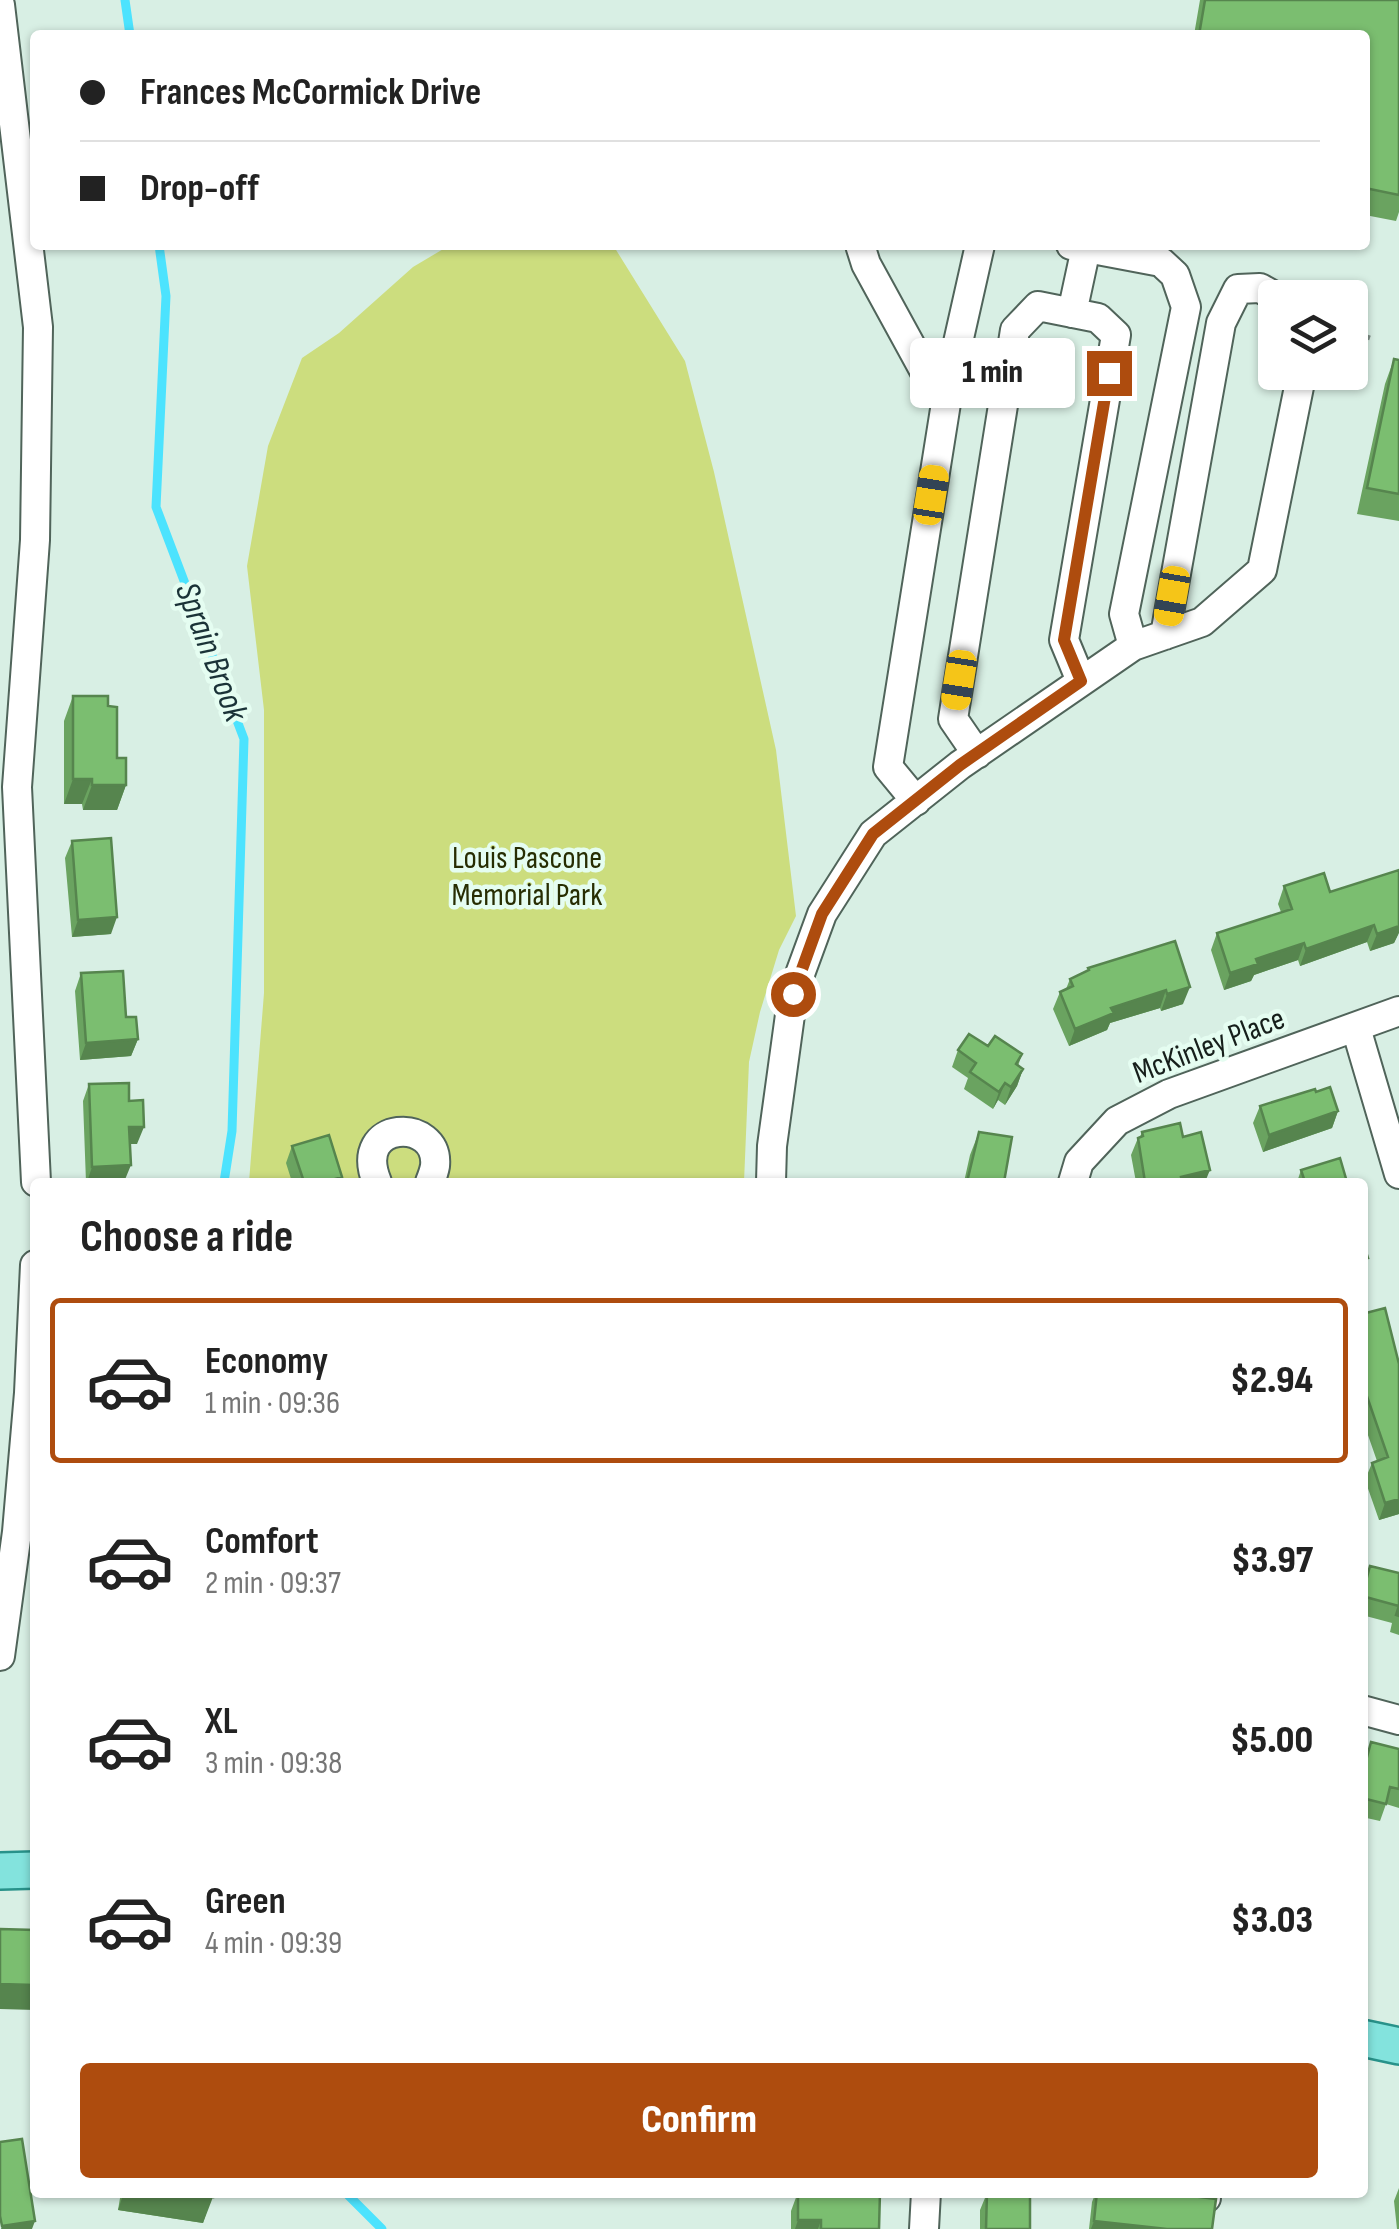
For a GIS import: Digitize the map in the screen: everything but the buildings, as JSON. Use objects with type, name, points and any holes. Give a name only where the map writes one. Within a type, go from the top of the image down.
[{"type":"main road","points":[[0,1871],[30,1870]]},
{"type":"main road","points":[[1368,2039],[1399,2046]]},
{"type":"street","points":[[0,5],[38,327],[35,540],[17,787],[36,1178]]},
{"type":"street","points":[[862,250],[924,370],[950,378]]},
{"type":"street","points":[[916,800],[888,767],[950,378],[979,250]]},
{"type":"street","points":[[1072,313],[1078,250]]},
{"type":"street","points":[[1099,250],[1161,262],[1175,276],[1186,306],[1124,614],[1133,646]]},
{"type":"street","points":[[1165,635],[1221,322],[1238,289],[1258,288]]},
{"type":"street","points":[[977,754],[953,719],[1015,330],[1038,306],[1098,318],[1116,335],[1064,640],[1081,681]]},
{"type":"street","points":[[772,1178],[772,1146],[793,994],[822,914],[873,834],[1081,681],[1133,646],[1202,622],[1262,570],[1298,390]]},
{"type":"street","name":"McKinley Place","points":[[1074,1178],[1079,1162],[1117,1121],[1169,1094],[1399,1011]]},
{"type":"street","points":[[1356,1028],[1399,1174]]},
{"type":"street","points":[[375,1178],[372,1157],[377,1143],[394,1132],[412,1132],[421,1135],[436,1162],[431,1178]]},
{"type":"street","points":[[0,1656],[17,1532],[30,1372]]},
{"type":"street","points":[[1368,1712],[1399,1720]]},
{"type":"street","points":[[924,2229],[926,2198]]},
{"type":"green space","name":"Louis Pascone Memorial Park","points":[[442,250],[616,250],[685,361],[776,750],[796,916],[779,950],[749,1062],[744,1178],[249,1178],[264,993],[264,710],[247,566],[268,446],[302,358],[339,333],[413,267]]},
{"type":"waterway","name":"Sprain Brook","points":[[125,0],[129,30]]},
{"type":"waterway","name":"Sprain Brook","points":[[160,250],[166,296],[156,507],[244,739],[232,1131],[225,1178]]},
{"type":"waterway","name":"Sprain Brook","points":[[351,2198],[382,2229]]},
{"type":"route","points":[[793,994],[822,914],[873,834],[960,765],[1081,681],[1064,640],[1109,373]]}]
